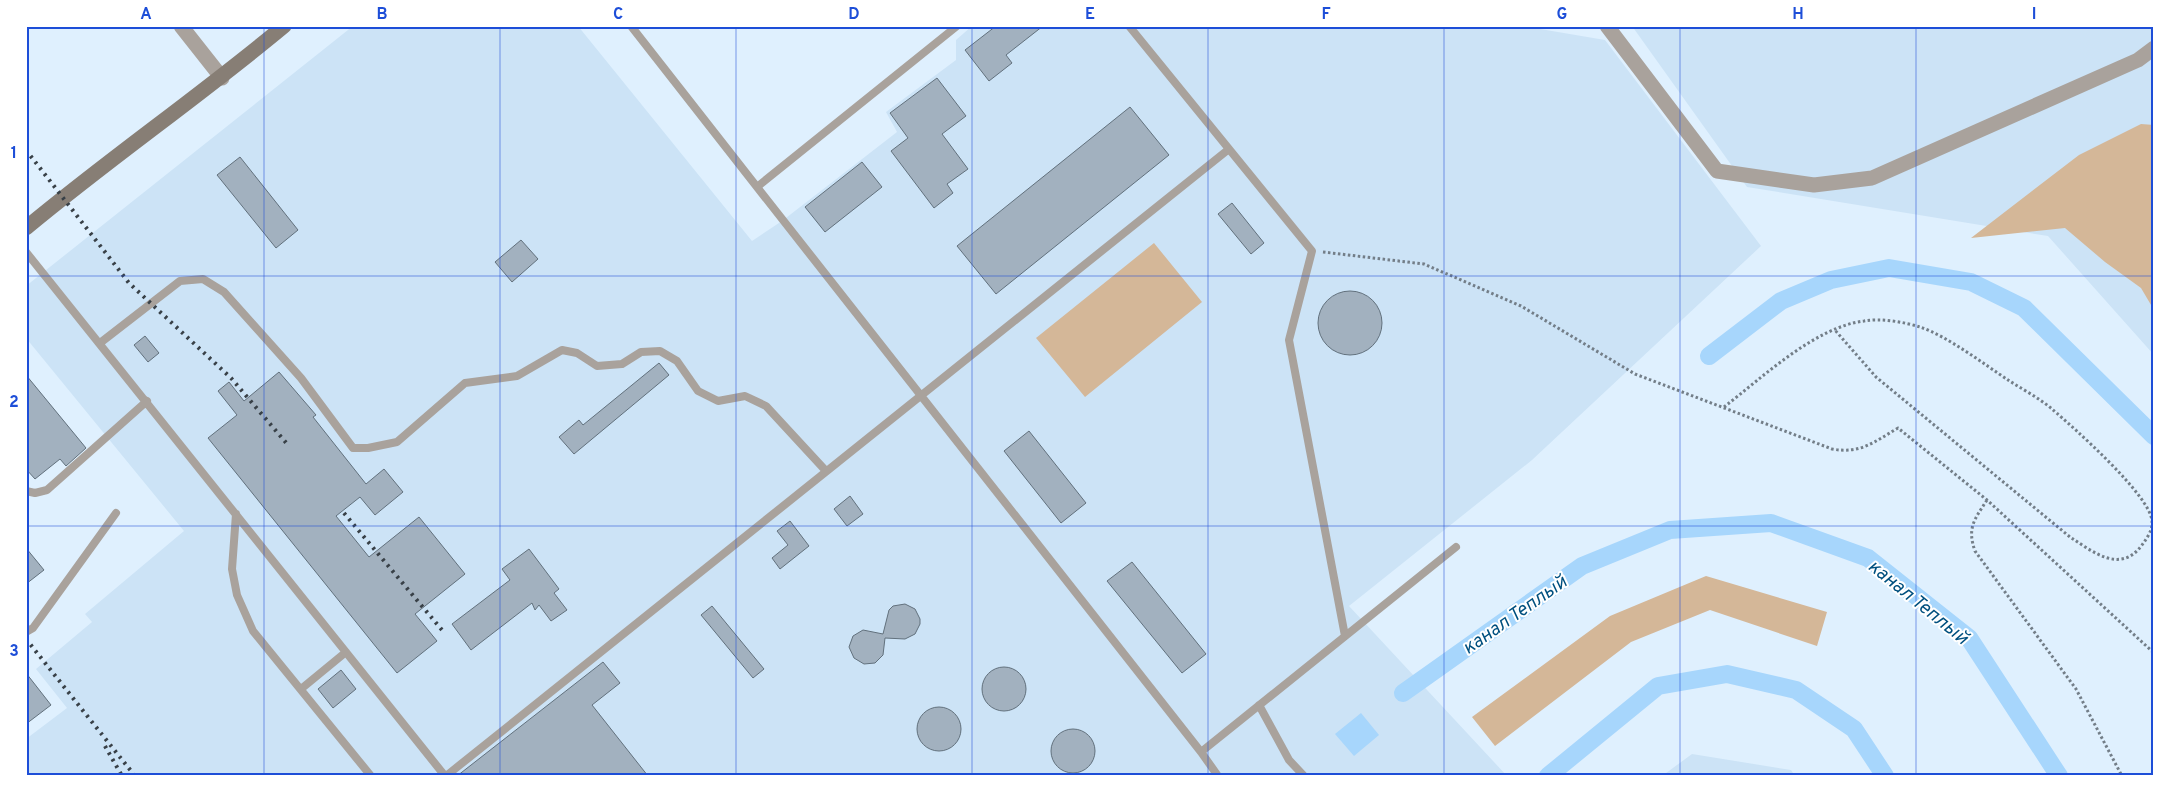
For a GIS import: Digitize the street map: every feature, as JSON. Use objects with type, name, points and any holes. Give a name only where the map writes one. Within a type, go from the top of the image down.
[{"type":"main road","points":[[26,228],[64,196],[222,78],[284,26]]},
{"type":"street","points":[[181,26],[222,78]]},
{"type":"street","points":[[1607,26],[1717,170],[1814,186],[1872,178],[2138,60],[2154,48]]},
{"type":"lane","points":[[631,26],[1218,776]]},
{"type":"lane","points":[[757,186],[957,26]]},
{"type":"lane","points":[[1129,26],[1312,251],[1289,340],[1345,636]]},
{"type":"lane","points":[[26,252],[445,776],[1229,149]]},
{"type":"lane","points":[[100,343],[180,281],[203,279],[224,292],[302,378],[353,448],[368,448],[397,442],[465,384],[517,376],[562,350],[578,353],[596,366],[622,364],[641,352],[660,352],[677,361],[698,391],[718,400],[745,396],[766,406],[826,471]]},
{"type":"lane","points":[[26,491],[35,493],[46,490],[147,401]]},
{"type":"lane","points":[[26,632],[33,628],[116,513]]},
{"type":"lane","points":[[236,514],[232,569],[237,595],[253,630],[371,776]]},
{"type":"lane","points":[[1201,752],[1456,547]]},
{"type":"lane","points":[[301,689],[346,652]]},
{"type":"lane","points":[[1259,705],[1289,760],[1304,776]]},
{"type":"path","points":[[1312,251],[1424,264],[1521,306],[1636,374],[1832,448],[1849,452],[1865,447],[1898,428],[1987,500],[2154,654]]},
{"type":"path","points":[[1723,407],[1816,337],[1834,329],[1865,320],[1894,322],[1921,328],[1966,352],[2051,408],[2115,469],[2148,508],[2152,522],[2149,535],[2140,548],[2127,556],[2113,560],[2099,556],[2070,537],[1876,378],[1834,329]]},
{"type":"path","points":[[1987,500],[1973,523],[1970,537],[1975,551],[2076,689],[2122,776]]},
{"type":"shaded area","points":[[353,26],[578,26],[752,241],[782,221],[897,132],[886,112],[956,60],[956,40],[972,26],[1523,26],[1605,40],[1761,246],[1532,460],[1349,606],[1507,776],[26,776],[26,739],[67,708],[36,669],[92,622],[85,614],[184,531],[26,338],[26,286]]},
{"type":"shaded area","points":[[1632,26],[2154,26],[2154,355],[2048,236],[1747,187]]},
{"type":"shaded area","points":[[2141,124],[2154,125],[2154,310],[2141,288],[2105,262],[2065,228],[1971,238],[2079,155]]},
{"type":"shaded area","points":[[1154,243],[1202,302],[1085,397],[1036,338]]},
{"type":"shaded area","points":[[1706,576],[1827,612],[1817,646],[1710,610],[1631,642],[1495,746],[1472,717],[1610,616]]},
{"type":"shaded area","points":[[1692,754],[1791,770],[1795,776],[1662,776]]},
{"type":"water","points":[[1361,713],[1379,735],[1354,756],[1335,734]]},
{"type":"building","points":[[996,26],[1043,26],[1006,55],[1012,63],[989,81],[965,50]]},
{"type":"building","points":[[937,78],[966,116],[942,134],[968,169],[947,184],[953,193],[934,208],[891,151],[908,138],[890,113]]},
{"type":"building","points":[[1130,107],[1169,155],[996,294],[957,246]]},
{"type":"building","points":[[240,157],[298,230],[276,248],[217,175]]},
{"type":"building","points":[[862,162],[882,187],[825,232],[805,207]]},
{"type":"building","points":[[1232,203],[1264,243],[1251,254],[1218,214]]},
{"type":"building","points":[[521,240],[538,259],[512,282],[495,262]]},
{"type":"building","points":[[1344,291],[1356,291],[1373,300],[1380,311],[1382,323],[1380,335],[1373,346],[1356,355],[1344,355],[1332,350],[1323,341],[1318,329],[1318,317],[1323,305],[1332,296]]},
{"type":"building","points":[[145,336],[159,353],[148,362],[134,345]]},
{"type":"building","points":[[659,363],[669,375],[574,454],[559,437],[579,420],[583,425]]},
{"type":"building","points":[[279,372],[316,415],[313,417],[366,484],[384,469],[403,492],[375,515],[360,497],[336,516],[369,557],[419,517],[465,574],[415,614],[437,641],[397,673],[208,438],[237,415],[218,391],[229,382],[244,401]]},
{"type":"building","points":[[26,375],[86,448],[66,466],[60,459],[35,479],[26,469]]},
{"type":"building","points":[[1029,431],[1086,503],[1061,523],[1004,451]]},
{"type":"building","points":[[850,496],[863,514],[847,526],[834,509]]},
{"type":"building","points":[[790,521],[809,546],[780,569],[772,558],[788,545],[777,531]]},
{"type":"building","points":[[26,548],[44,570],[26,584]]},
{"type":"building","points":[[529,549],[559,589],[554,593],[567,610],[551,621],[539,605],[535,610],[532,603],[471,650],[452,624],[510,580],[502,569]]},
{"type":"building","points":[[1132,562],[1206,654],[1182,673],[1107,581]]},
{"type":"building","points":[[905,604],[915,609],[920,619],[920,624],[915,634],[905,639],[885,638],[883,655],[875,663],[864,664],[854,658],[849,647],[853,636],[863,630],[883,634],[889,610],[893,606]]},
{"type":"building","points":[[712,606],[764,669],[753,678],[701,615]]},
{"type":"building","points":[[603,662],[620,683],[592,705],[648,776],[457,776]]},
{"type":"building","points":[[1008,667],[1020,673],[1025,680],[1025,698],[1020,705],[1013,710],[1000,711],[992,708],[985,701],[982,685],[985,677],[992,670]]},
{"type":"building","points":[[341,670],[356,689],[333,708],[318,689]]},
{"type":"building","points":[[26,673],[51,705],[26,724]]},
{"type":"building","points":[[943,707],[955,713],[960,720],[960,738],[955,745],[948,750],[935,751],[927,748],[920,741],[917,725],[920,717],[927,710]]},
{"type":"building","points":[[1077,729],[1089,735],[1094,742],[1094,760],[1089,767],[1082,772],[1069,773],[1061,770],[1054,763],[1051,747],[1054,739],[1061,732]]},
{"type":"waterway","points":[[1709,356],[1781,301],[1831,280],[1889,268],[1971,282],[2024,308],[2154,436]]},
{"type":"waterway","name":"канал Теплый","points":[[1403,693],[1582,566],[1670,530],[1771,523],[1868,558],[1969,638],[2059,776]]},
{"type":"waterway","name":"канал Теплый","points":[[1548,776],[1658,686],[1727,674],[1796,690],[1854,729],[1885,776]]},
{"type":"railway","points":[[26,150],[129,283],[231,378],[288,445]]},
{"type":"railway","points":[[344,513],[442,630]]},
{"type":"railway","points":[[26,639],[135,776]]},
{"type":"railway","points":[[105,746],[122,776]]}]
